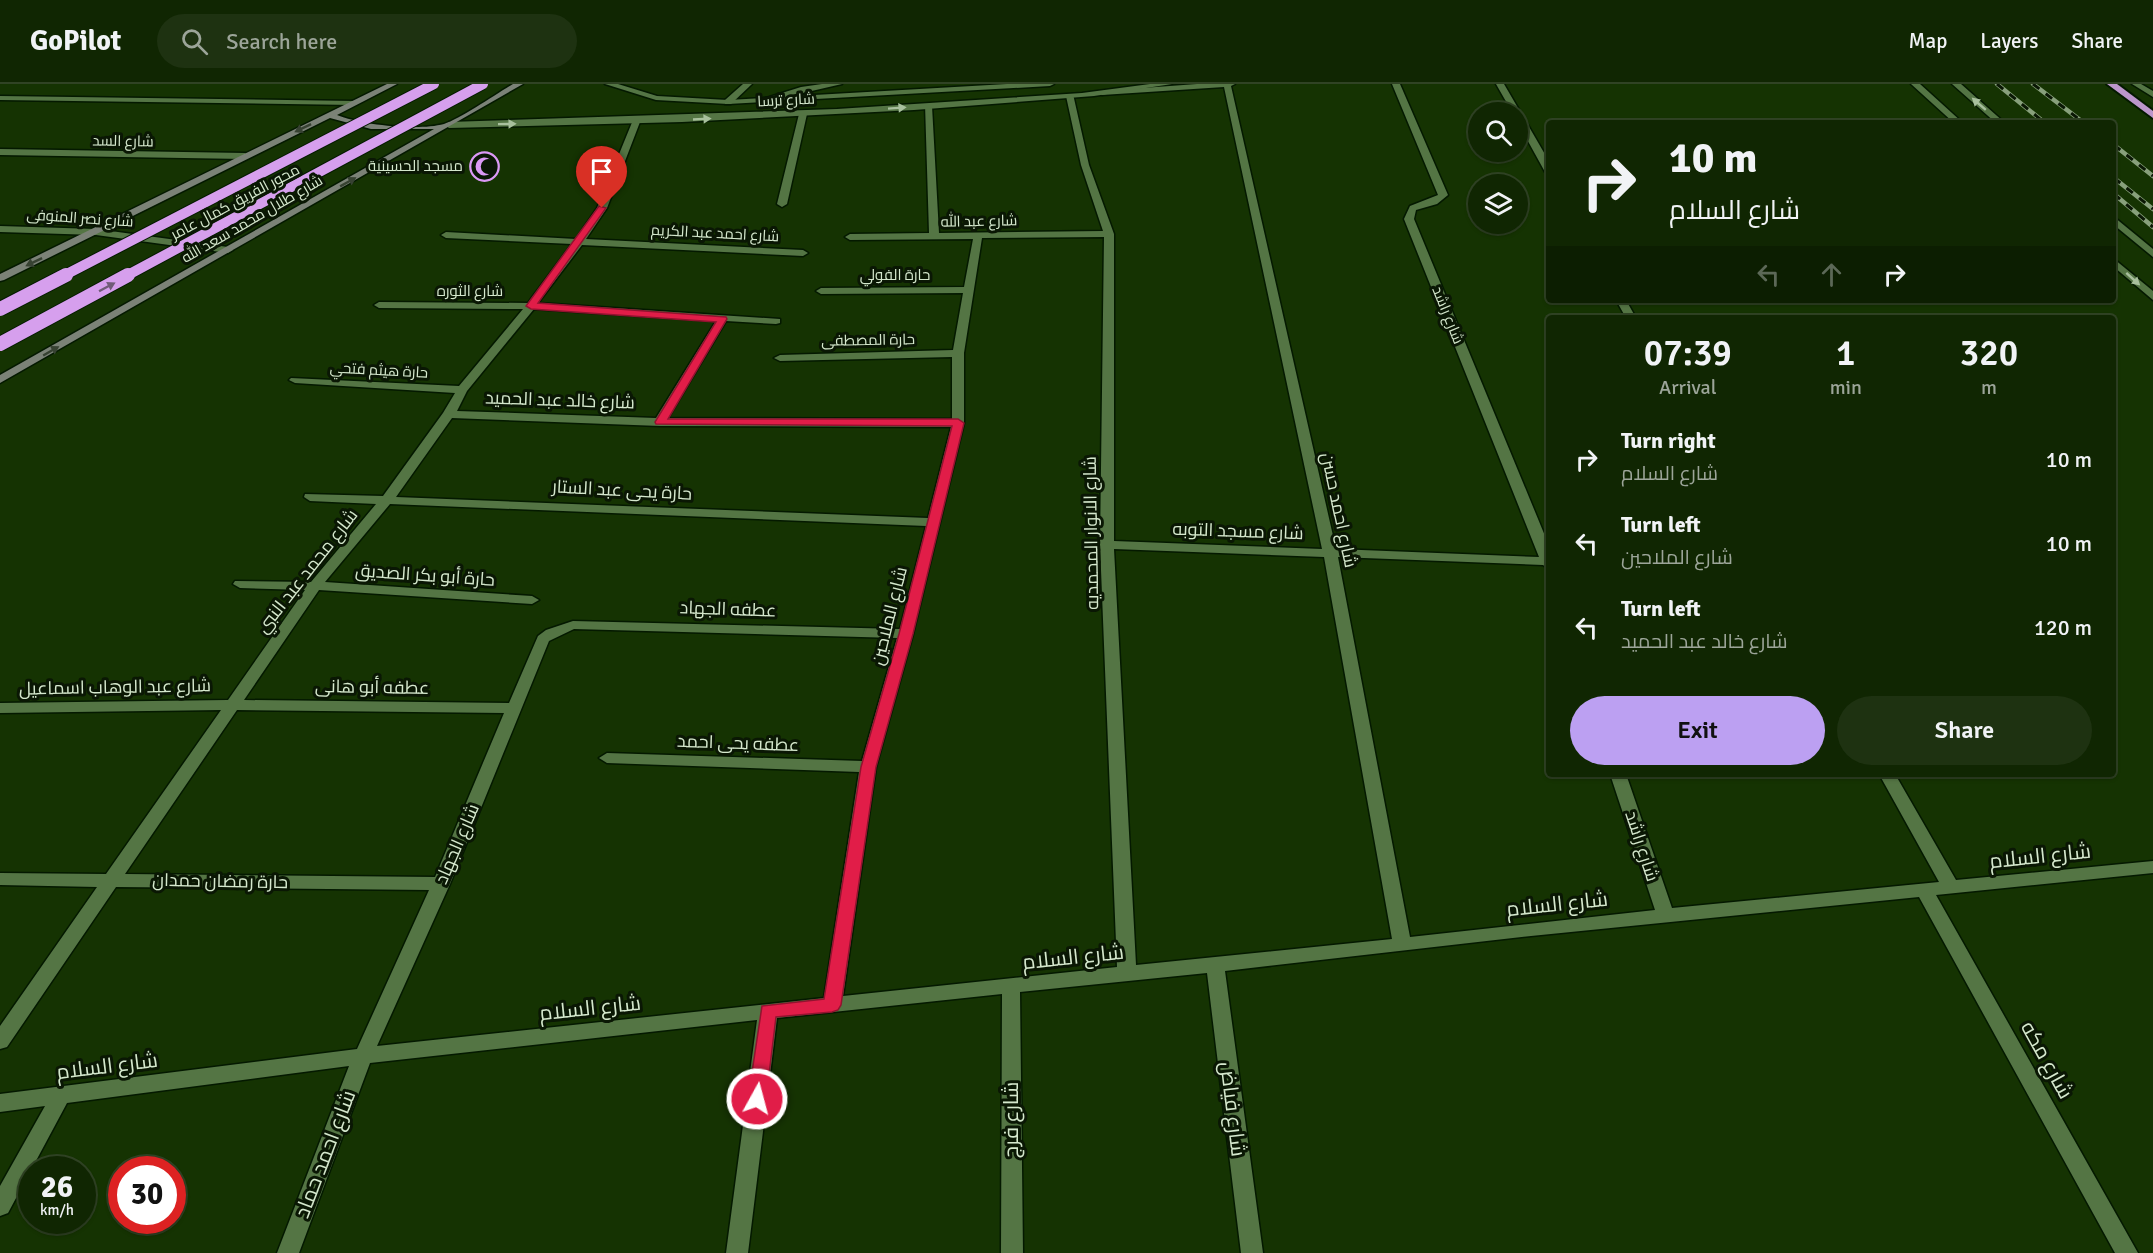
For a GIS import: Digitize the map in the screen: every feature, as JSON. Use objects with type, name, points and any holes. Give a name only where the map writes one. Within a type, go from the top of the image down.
[{"type":"highway","name":"محور الفريق كمال عامر","points":[[0,309],[434,84]]},
{"type":"highway","name":"محور الفريق كمال عامر","points":[[0,344],[483,84]]},
{"type":"highway","points":[[2111,84],[2153,115]]},
{"type":"main road","points":[[0,278],[393,84]]},
{"type":"main road","name":"شارع طلال محمد سعد الله","points":[[0,380],[519,84]]},
{"type":"main road","points":[[330,115],[349,122],[377,127],[449,125]]},
{"type":"street","points":[[609,84],[656,98],[728,102],[1050,84]]},
{"type":"street","points":[[728,102],[748,84]]},
{"type":"street","name":"شارع ترسا","points":[[764,100],[804,88],[838,84]]},
{"type":"street","points":[[1099,93],[1168,84]]},
{"type":"street","name":"شارع ترسا","points":[[449,125],[636,122],[803,114],[1229,84]]},
{"type":"street","name":"شارع احمد حسن","points":[[1229,84],[1330,553],[1402,945]]},
{"type":"street","name":"شارع راشد","points":[[1396,84],[1443,195],[1434,202],[1413,207],[1409,212],[1409,219],[1546,556]]},
{"type":"street","points":[[1500,84],[1510,102]]},
{"type":"street","points":[[1915,84],[1956,120]]},
{"type":"street","points":[[1956,84],[1998,120]]},
{"type":"street","points":[[2136,84],[2153,95]]},
{"type":"street","name":"شارع الانوار المحمديه","points":[[1070,96],[1084,165],[1109,234],[1107,545],[1127,974]]},
{"type":"street","points":[[0,98],[354,103]]},
{"type":"street","points":[[928,106],[934,236]]},
{"type":"street","points":[[782,204],[803,114]]},
{"type":"street","name":"شارع محمد عبد النبي","points":[[0,1041],[230,705],[315,586],[388,498],[449,414],[462,390],[531,306],[579,242],[602,208],[636,122]]},
{"type":"street","points":[[1528,134],[1546,165]]},
{"type":"street","name":"شارع السد","points":[[0,152],[245,156]]},
{"type":"street","points":[[2116,222],[2153,254]]},
{"type":"street","name":"شارع نصر المنوفى","points":[[0,229],[96,232],[228,250]]},
{"type":"street","name":"شارع عبد الله","points":[[850,237],[1109,234]]},
{"type":"street","name":"شارع احمد عبد الكريم","points":[[446,235],[803,253]]},
{"type":"street","name":"شارع الملاحين","points":[[832,1005],[868,767],[906,634],[958,423],[958,353],[978,236]]},
{"type":"street","points":[[2116,264],[2153,297]]},
{"type":"street","name":"حارة الفولي","points":[[821,291],[969,290]]},
{"type":"street","name":"شارع الثوره","points":[[379,305],[531,306],[776,321]]},
{"type":"street","points":[[660,422],[722,319]]},
{"type":"street","name":"حارة المصطفى","points":[[780,358],[958,353]]},
{"type":"street","name":"حارة هيثم فتحي","points":[[295,380],[462,390]]},
{"type":"street","name":"شارع خالد عبد الحميد","points":[[449,414],[660,422],[958,423]]},
{"type":"street","name":"حارة يحى عبد الستار","points":[[310,497],[388,498],[932,522]]},
{"type":"street","name":"شارع مسجد التوبه","points":[[1107,545],[1546,563]]},
{"type":"street","name":"حارة أبو بكر الصديق","points":[[240,584],[315,586],[532,600]]},
{"type":"street","name":"عطفه الجهاد","points":[[551,633],[573,625],[906,634]]},
{"type":"street","name":"شارع الجهاد","points":[[363,1056],[441,884],[543,639],[551,633]]},
{"type":"street","name":"عطفه أبو هانى","points":[[230,705],[514,708]]},
{"type":"street","name":"شارع عبد الوهاب اسماعيل","points":[[0,708],[230,705]]},
{"type":"street","name":"عطفه يحى احمد","points":[[607,758],[868,767]]},
{"type":"street","name":"شارع راشد","points":[[1619,777],[1666,917]]},
{"type":"street","points":[[1889,777],[1951,887]]},
{"type":"street","name":"شارع السلام","points":[[0,1103],[363,1056],[768,1011],[1402,945],[1531,928],[1666,917],[2153,867]]},
{"type":"street","name":"حارة رمضان حمدان","points":[[0,879],[441,884]]},
{"type":"street","name":"شارع مكه","points":[[1924,891],[2127,1253]]},
{"type":"street","name":"شارع فياض","points":[[1215,965],[1252,1253]]},
{"type":"street","name":"شارع فرج","points":[[1011,986],[1011,1253]]},
{"type":"street","points":[[737,1253],[768,1011]]},
{"type":"street","name":"شارع احمد حماد","points":[[288,1253],[363,1056]]},
{"type":"street","points":[[0,1206],[61,1095]]},
{"type":"railway","points":[[1997,84],[2041,120]]},
{"type":"railway","points":[[2033,84],[2080,120]]},
{"type":"railway","points":[[2116,147],[2153,176]]},
{"type":"railway","points":[[2116,180],[2153,209]]},
{"type":"railway","points":[[2116,196],[2153,227]]},
{"type":"place","name":"مسجد الحسينية","points":[[484,166]]},
{"type":"route","points":[[602,208],[531,306],[722,319],[660,422],[958,423],[906,634],[868,767],[832,1005],[768,1011],[757,1099]]}]
